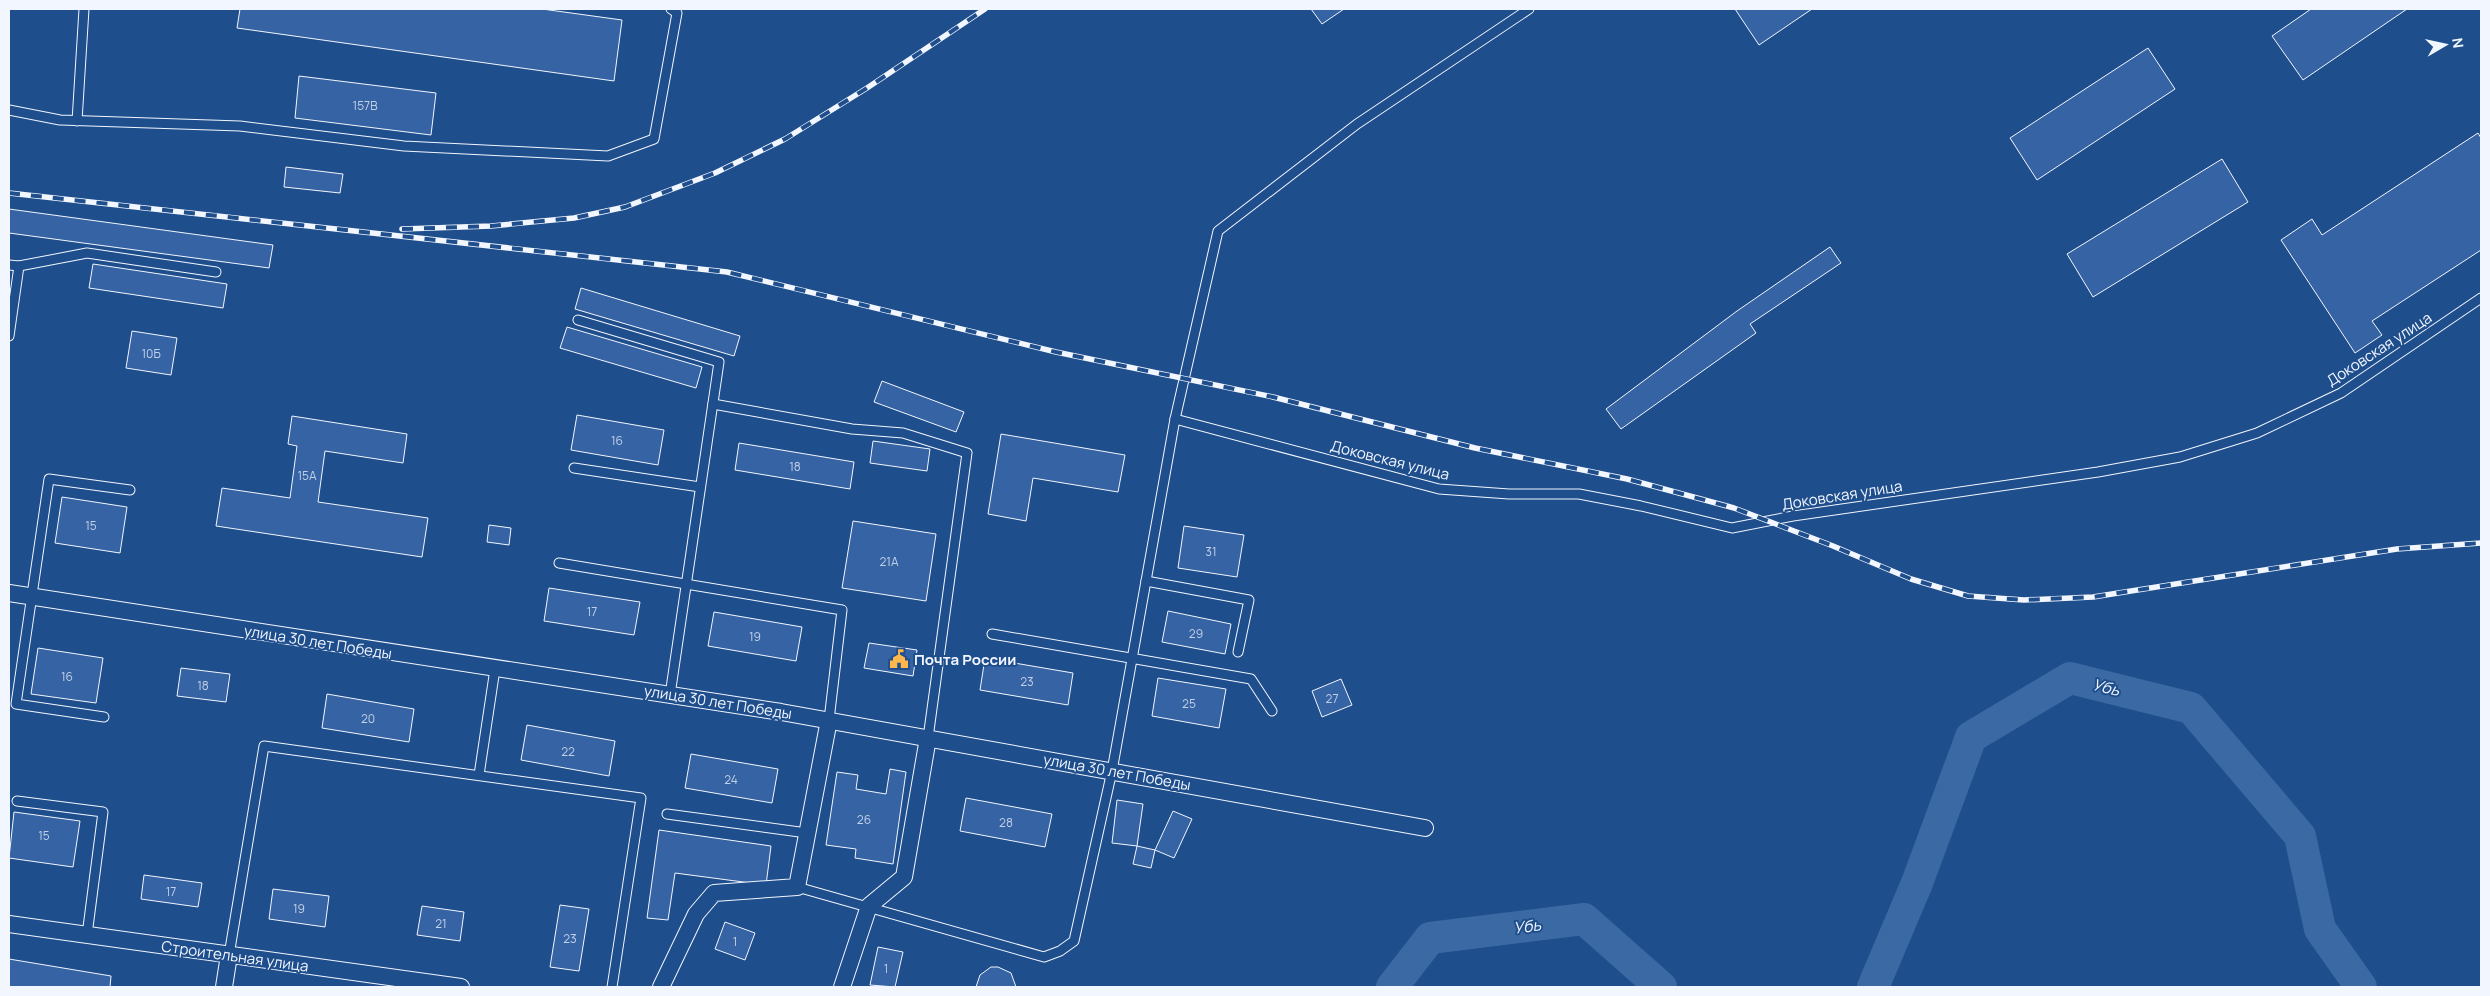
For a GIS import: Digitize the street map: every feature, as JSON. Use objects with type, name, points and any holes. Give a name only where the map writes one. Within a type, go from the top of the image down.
[{"type":"street","name":"улица 30 лет Победы","points":[[9,593],[829,720],[1425,828]]},
{"type":"street","points":[[661,987],[696,914],[714,893],[797,887],[829,720]]},
{"type":"street","points":[[842,987],[869,906],[904,877],[928,738]]},
{"type":"street","name":"Строительная улица","points":[[9,924],[461,987]]},
{"type":"street","points":[[224,987],[229,955]]},
{"type":"lane","points":[[77,121],[84,9]]},
{"type":"lane","points":[[9,110],[60,120],[240,126],[404,146],[608,156],[654,139],[677,13],[671,9]]},
{"type":"lane","points":[[797,887],[1044,957],[1060,951],[1074,942],[1112,771],[1175,419],[1218,231],[1357,124],[1529,9]]},
{"type":"lane","points":[[9,265],[18,266],[86,254],[216,272]]},
{"type":"lane","points":[[9,336],[18,266]]},
{"type":"lane","name":"Доковская улица","points":[[1175,419],[1439,489],[1509,494],[1579,494],[1642,506],[1732,528],[1793,516],[2098,472],[2189,455],[2258,433],[2342,393],[2481,298]]},
{"type":"lane","points":[[578,320],[719,362],[670,695]]},
{"type":"lane","points":[[713,404],[852,429],[903,434],[967,453],[928,738]]},
{"type":"lane","points":[[574,468],[700,487]]},
{"type":"lane","points":[[104,717],[16,704],[48,479],[130,490]]},
{"type":"lane","points":[[559,563],[842,610],[829,720]]},
{"type":"lane","points":[[1146,581],[1248,600],[1238,652]]},
{"type":"lane","points":[[992,634],[1132,660],[1251,679],[1272,711]]},
{"type":"lane","points":[[479,775],[495,669]]},
{"type":"lane","points":[[229,955],[264,746],[641,798],[612,987]]},
{"type":"lane","points":[[18,801],[103,812],[87,935]]},
{"type":"lane","points":[[667,814],[807,833]]},
{"type":"building","points":[[240,9],[542,9],[622,20],[614,81],[237,28]]},
{"type":"building","points":[[1311,9],[1344,9],[1322,24]]},
{"type":"building","points":[[1735,9],[1812,9],[1759,45]]},
{"type":"building","points":[[2311,9],[2407,9],[2303,80],[2272,36]]},
{"type":"building","points":[[2148,48],[2175,89],[2037,180],[2010,138]]},
{"type":"building","points":[[299,76],[436,93],[431,135],[295,118]]},
{"type":"building","points":[[2478,133],[2481,138],[2481,250],[2372,321],[2382,335],[2355,353],[2281,240],[2312,219],[2322,235]]},
{"type":"building","points":[[2222,159],[2248,202],[2093,297],[2067,254]]},
{"type":"building","points":[[286,167],[343,174],[340,193],[284,187]]},
{"type":"building","points":[[9,209],[273,245],[269,268],[9,233]]},
{"type":"building","points":[[1830,247],[1841,263],[1750,324],[1756,333],[1621,429],[1606,409],[1737,311]]},
{"type":"building","points":[[93,264],[227,284],[223,308],[89,288]]},
{"type":"building","points":[[581,288],[740,336],[734,356],[575,309]]},
{"type":"building","points":[[567,327],[702,367],[696,388],[560,348]]},
{"type":"building","points":[[132,331],[177,338],[171,375],[126,368]]},
{"type":"building","points":[[882,381],[964,412],[956,432],[874,402]]},
{"type":"building","points":[[577,415],[664,430],[658,465],[571,450]]},
{"type":"building","points":[[292,416],[407,434],[403,463],[325,451],[318,502],[428,518],[422,557],[216,526],[222,488],[290,498],[297,446],[288,444]]},
{"type":"building","points":[[1001,434],[1125,455],[1118,492],[1033,478],[1026,521],[988,514]]},
{"type":"building","points":[[873,441],[930,449],[927,471],[870,463]]},
{"type":"building","points":[[739,443],[854,462],[850,489],[735,470]]},
{"type":"building","points":[[62,497],[127,507],[120,553],[55,543]]},
{"type":"building","points":[[853,521],[936,534],[926,601],[842,588]]},
{"type":"building","points":[[489,525],[511,528],[509,545],[487,542]]},
{"type":"building","points":[[1184,526],[1244,535],[1237,577],[1178,568]]},
{"type":"building","points":[[549,588],[640,602],[634,635],[544,621]]},
{"type":"building","points":[[1168,611],[1231,624],[1225,654],[1162,642]]},
{"type":"building","points":[[714,612],[802,627],[796,661],[708,646]]},
{"type":"building","points":[[869,643],[917,650],[913,676],[864,668]]},
{"type":"building","points":[[38,648],[103,658],[96,703],[31,694]]},
{"type":"building","points":[[985,658],[1073,673],[1068,705],[980,690]]},
{"type":"building","points":[[181,668],[230,674],[226,702],[177,696]]},
{"type":"building","points":[[1158,678],[1226,689],[1219,728],[1152,716]]},
{"type":"building","points":[[1341,679],[1352,705],[1322,717],[1312,691]]},
{"type":"building","points":[[327,694],[414,709],[409,742],[322,728]]},
{"type":"building","points":[[527,725],[615,741],[609,776],[521,760]]},
{"type":"building","points":[[691,754],[778,769],[772,803],[685,788]]},
{"type":"building","points":[[890,769],[906,772],[893,864],[855,858],[856,849],[826,845],[837,772],[858,775],[856,789],[886,794]]},
{"type":"building","points":[[966,798],[1052,814],[1045,847],[960,831]]},
{"type":"building","points":[[1117,800],[1143,804],[1137,846],[1112,843]]},
{"type":"building","points":[[1173,811],[1192,819],[1174,858],[1155,850]]},
{"type":"building","points":[[14,812],[80,821],[73,867],[9,858]]},
{"type":"building","points":[[659,830],[771,846],[766,885],[675,873],[668,920],[647,918]]},
{"type":"building","points":[[1137,846],[1155,850],[1151,868],[1133,864]]},
{"type":"building","points":[[144,875],[202,883],[198,907],[141,899]]},
{"type":"building","points":[[273,889],[329,896],[325,927],[269,919]]},
{"type":"building","points":[[560,905],[589,909],[579,971],[550,967]]},
{"type":"building","points":[[422,906],[464,912],[460,941],[417,935]]},
{"type":"building","points":[[725,922],[755,933],[745,960],[715,949]]},
{"type":"building","points":[[878,947],[903,952],[895,987],[870,985]]},
{"type":"building","points":[[9,959],[111,976],[110,987],[9,987]]},
{"type":"building","points":[[991,967],[998,967],[1011,973],[1016,987],[976,987],[980,975]]},
{"type":"waterway","name":"Убь","points":[[1873,987],[1917,883],[1971,737],[2070,678],[2191,708],[2300,836],[2320,929],[2361,987]]},
{"type":"waterway","name":"Убь","points":[[1392,987],[1430,938],[1584,919],[1661,987]]},
{"type":"railway","points":[[402,229],[491,226],[574,218],[625,207],[715,173],[785,139],[867,88],[985,9]]},
{"type":"railway","points":[[9,193],[727,272],[1056,352],[1273,397],[1475,448],[1627,479],[1734,508],[1833,546],[1911,579],[1968,596],[2024,600],[2093,597],[2397,549],[2481,543]]},
{"type":"place","name":"Почта России","points":[[899,659]]}]
